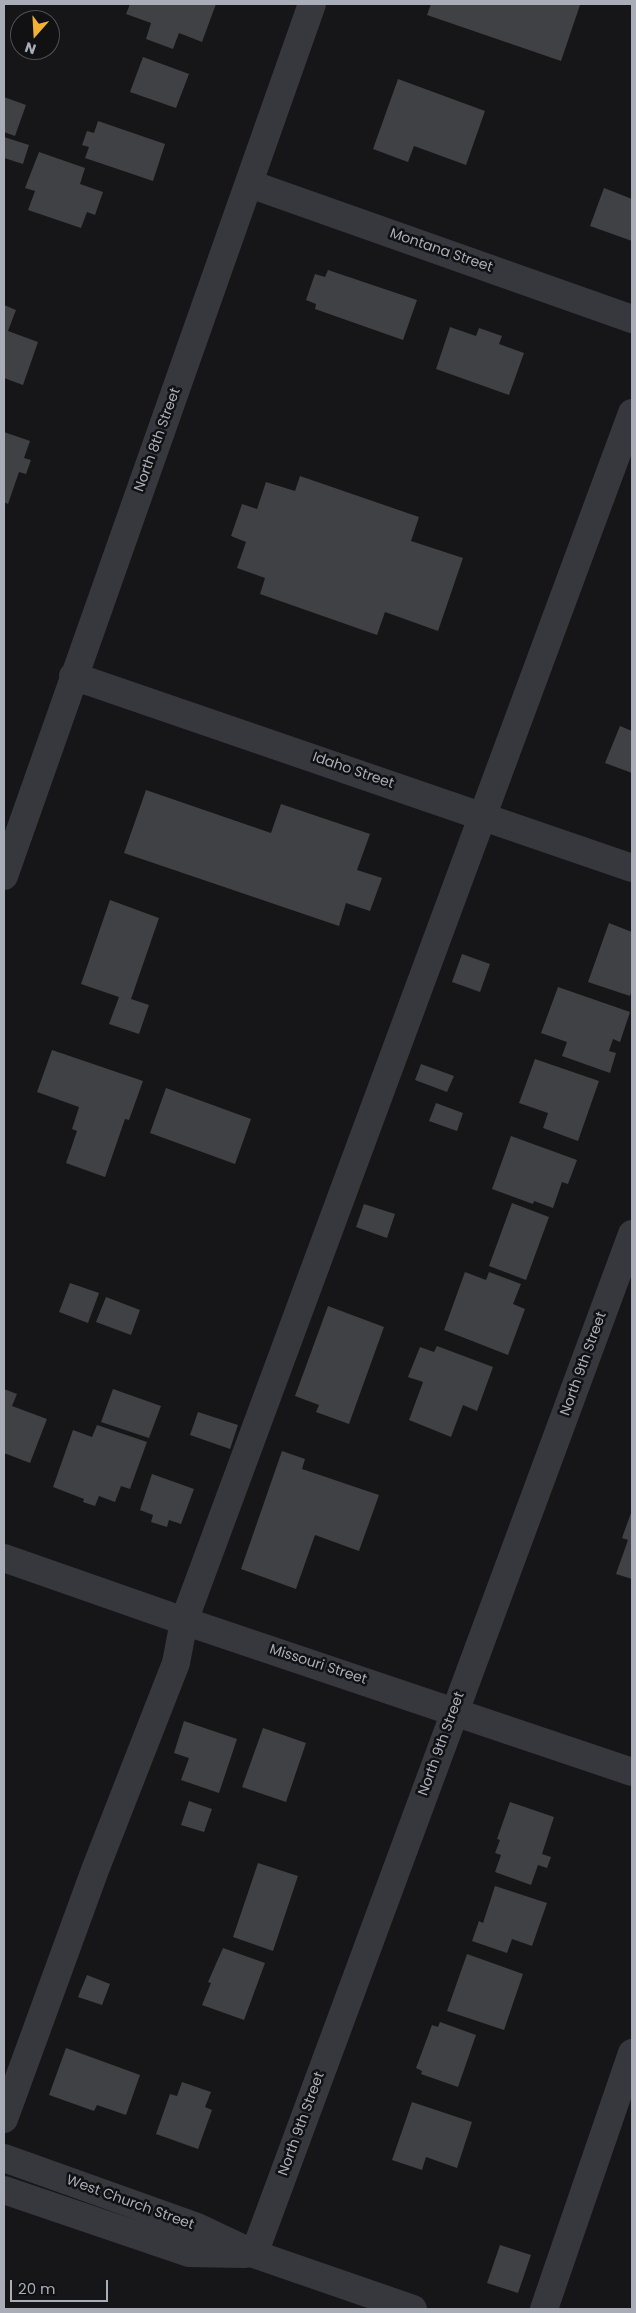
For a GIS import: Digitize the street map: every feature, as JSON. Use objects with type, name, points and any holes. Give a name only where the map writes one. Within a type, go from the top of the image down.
[{"type":"street","name":"North 8th Street","points":[[4,876],[12,830],[73,676],[250,184],[312,4]]},
{"type":"street","name":"Montana Street","points":[[250,184],[632,319]]},
{"type":"street","points":[[4,2119],[95,1870],[176,1663],[184,1621],[632,413]]},
{"type":"street","name":"Idaho Street","points":[[73,676],[632,868]]},
{"type":"street","name":"North 9th Street","points":[[254,2254],[632,1234]]},
{"type":"street","name":"Missouri Street","points":[[4,1558],[184,1621],[632,1772]]},
{"type":"street","points":[[544,2309],[632,2053]]},
{"type":"street","name":"West Church Street","points":[[4,2158],[197,2227],[254,2254],[413,2309]]},
{"type":"street","name":"West Church Street","points":[[4,2190],[189,2253],[254,2254]]},
{"type":"building","points":[[130,4],[216,4],[202,42],[179,33],[173,49],[146,39],[151,23],[126,14]]},
{"type":"building","points":[[431,4],[580,5],[561,61],[427,15]]},
{"type":"building","points":[[143,57],[189,74],[176,108],[130,92]]},
{"type":"building","points":[[398,79],[485,111],[466,165],[414,146],[408,162],[373,149]]},
{"type":"building","points":[[4,97],[26,105],[15,136],[4,132]]},
{"type":"building","points":[[98,121],[165,144],[153,181],[85,158],[89,147],[82,145],[87,131],[94,133]]},
{"type":"building","points":[[4,137],[29,145],[23,164],[4,158]]},
{"type":"building","points":[[39,152],[85,168],[80,184],[103,192],[95,215],[87,212],[81,228],[28,210],[35,191],[25,188]]},
{"type":"building","points":[[604,188],[632,199],[632,241],[590,226]]},
{"type":"building","points":[[328,270],[417,300],[403,340],[315,309],[316,304],[306,300],[315,274],[325,277]]},
{"type":"building","points":[[4,305],[16,310],[8,331],[38,342],[23,385],[4,378]]},
{"type":"building","points":[[450,327],[476,336],[479,328],[502,336],[499,344],[524,353],[509,395],[436,369]]},
{"type":"building","points":[[4,432],[30,441],[24,458],[31,460],[26,474],[19,472],[8,504],[4,502]]},
{"type":"building","points":[[300,476],[419,517],[411,541],[463,558],[438,631],[385,612],[377,635],[260,594],[265,578],[237,568],[246,542],[231,536],[242,504],[257,509],[266,482],[295,491]]},
{"type":"building","points":[[620,726],[632,731],[632,773],[605,763]]},
{"type":"building","points":[[146,790],[271,833],[281,804],[370,834],[357,870],[382,878],[370,911],[346,903],[339,926],[124,853]]},
{"type":"building","points":[[110,900],[159,918],[131,999],[149,1005],[139,1034],[109,1024],[119,997],[81,984]]},
{"type":"building","points":[[609,923],[632,932],[632,989],[630,996],[588,982]]},
{"type":"building","points":[[462,954],[490,964],[480,992],[452,982]]},
{"type":"building","points":[[558,987],[630,1012],[620,1042],[613,1039],[609,1051],[616,1053],[610,1073],[562,1056],[567,1042],[541,1033]]},
{"type":"building","points":[[52,1050],[143,1081],[129,1120],[125,1119],[105,1177],[66,1163],[77,1131],[72,1129],[79,1107],[37,1092]]},
{"type":"building","points":[[535,1059],[599,1081],[578,1141],[543,1128],[548,1113],[519,1103]]},
{"type":"building","points":[[421,1064],[454,1076],[447,1092],[415,1080]]},
{"type":"building","points":[[166,1088],[251,1119],[235,1164],[150,1133]]},
{"type":"building","points":[[436,1103],[463,1113],[457,1131],[429,1121]]},
{"type":"building","points":[[511,1136],[577,1160],[568,1184],[562,1182],[553,1208],[534,1201],[533,1204],[492,1189]]},
{"type":"building","points":[[512,1203],[549,1217],[526,1280],[489,1266]]},
{"type":"building","points":[[364,1204],[395,1214],[387,1238],[356,1227]]},
{"type":"building","points":[[465,1272],[486,1280],[489,1272],[521,1284],[513,1304],[525,1309],[508,1355],[444,1330]]},
{"type":"building","points":[[70,1283],[99,1293],[88,1323],[59,1312]]},
{"type":"building","points":[[106,1297],[140,1310],[131,1335],[96,1322]]},
{"type":"building","points":[[328,1306],[384,1327],[349,1424],[316,1412],[319,1405],[295,1396]]},
{"type":"building","points":[[437,1346],[493,1367],[477,1411],[463,1405],[451,1437],[409,1420],[423,1382],[408,1377],[420,1347],[434,1352]]},
{"type":"building","points":[[4,1389],[17,1394],[12,1406],[47,1419],[30,1463],[4,1453]]},
{"type":"building","points":[[113,1389],[161,1406],[149,1438],[101,1422]]},
{"type":"building","points":[[198,1412],[238,1425],[230,1449],[190,1435]]},
{"type":"building","points":[[97,1425],[147,1442],[130,1489],[121,1486],[115,1502],[99,1496],[95,1506],[83,1502],[84,1499],[53,1487],[73,1430],[92,1437]]},
{"type":"building","points":[[282,1451],[305,1459],[302,1469],[379,1495],[359,1551],[315,1535],[296,1589],[241,1569]]},
{"type":"building","points":[[152,1474],[194,1489],[181,1524],[169,1520],[167,1527],[151,1522],[153,1515],[140,1510]]},
{"type":"building","points":[[632,1510],[632,1579],[616,1574],[628,1540],[622,1538]]},
{"type":"building","points":[[184,1721],[237,1739],[219,1793],[181,1780],[189,1758],[174,1753]]},
{"type":"building","points":[[263,1728],[306,1743],[286,1802],[242,1787]]},
{"type":"building","points":[[189,1801],[212,1809],[204,1832],[181,1825]]},
{"type":"building","points":[[510,1802],[554,1817],[542,1854],[551,1857],[547,1868],[538,1865],[531,1885],[495,1872],[501,1855],[495,1853],[500,1840],[497,1839]]},
{"type":"building","points":[[258,1863],[298,1876],[273,1951],[233,1937]]},
{"type":"building","points":[[495,1886],[547,1903],[532,1946],[512,1939],[507,1953],[472,1941],[479,1921],[483,1923]]},
{"type":"building","points":[[223,1948],[265,1963],[244,2020],[202,2005],[211,1983],[208,1982]]},
{"type":"building","points":[[467,1954],[523,1974],[504,2030],[447,2011]]},
{"type":"building","points":[[87,1975],[110,1984],[102,2005],[78,1997]]},
{"type":"building","points":[[440,2022],[476,2035],[458,2087],[421,2074],[422,2071],[416,2068],[432,2025],[438,2027]]},
{"type":"building","points":[[66,2048],[140,2075],[126,2115],[97,2105],[94,2111],[49,2095]]},
{"type":"building","points":[[182,2082],[211,2092],[205,2107],[212,2110],[198,2149],[156,2134],[170,2094],[177,2096]]},
{"type":"building","points":[[412,2102],[472,2122],[457,2168],[426,2157],[422,2170],[392,2160]]},
{"type":"building","points":[[500,2245],[531,2255],[518,2293],[487,2283]]}]
